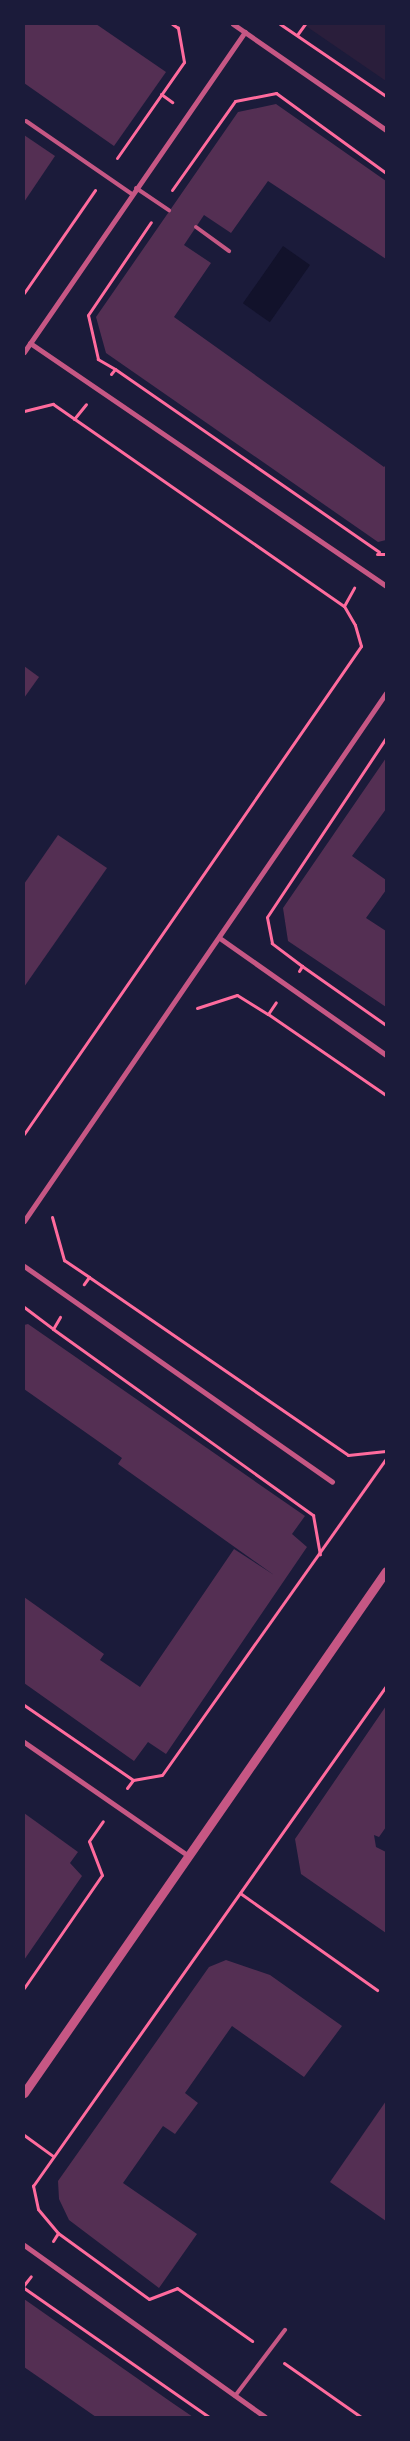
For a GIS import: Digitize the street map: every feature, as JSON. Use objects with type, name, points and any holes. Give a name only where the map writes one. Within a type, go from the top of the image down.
[{"type":"street","points":[[233,24],[386,130]]},
{"type":"street","points":[[24,352],[245,32]]},
{"type":"street","points":[[30,344],[386,586]]},
{"type":"street","points":[[24,1221],[221,939],[386,693]]},
{"type":"street","points":[[221,939],[386,1055]]},
{"type":"street","points":[[24,1266],[332,1482]]},
{"type":"street","points":[[24,2094],[187,1855],[386,1571]]},
{"type":"street","points":[[24,1742],[187,1855]]},
{"type":"street","points":[[24,2245],[265,2417]]},
{"type":"lane","points":[[26,122],[132,194]]},
{"type":"lane","points":[[136,188],[169,210]]},
{"type":"lane","points":[[196,227],[229,251]]},
{"type":"lane","points":[[235,2396],[285,2330]]},
{"type":"path","points":[[161,94],[184,62],[178,28],[172,24]]},
{"type":"path","points":[[280,24],[386,96]]},
{"type":"path","points":[[297,36],[305,24]]},
{"type":"path","points":[[115,369],[379,552],[386,554]]},
{"type":"path","points":[[24,411],[53,404],[344,606],[355,625],[361,646],[24,1134]]},
{"type":"path","points":[[344,606],[364,571],[379,552]]},
{"type":"path","points":[[386,738],[267,917],[272,943],[386,1025]]},
{"type":"path","points":[[268,1014],[302,966]]},
{"type":"path","points":[[191,1016],[197,1008],[237,995],[386,1095]]},
{"type":"path","points":[[57,1209],[51,1217],[64,1260],[348,1455],[386,1451]]},
{"type":"path","points":[[53,1329],[89,1277]]},
{"type":"path","points":[[24,1307],[313,1515],[320,1554]]},
{"type":"path","points":[[24,1988],[102,1874],[89,1841],[133,1780],[162,1775],[386,1459]]},
{"type":"path","points":[[361,2417],[177,2288],[149,2299],[58,2233],[38,2209],[32,2186],[386,1686]]},
{"type":"path","points":[[24,1705],[133,1780]]},
{"type":"path","points":[[240,1893],[377,1990]]},
{"type":"path","points":[[24,2135],[52,2156]]},
{"type":"path","points":[[58,2233],[24,2287],[210,2417]]},
{"type":"shaded area","points":[[303,24],[386,24],[386,81]]},
{"type":"shaded area","points":[[283,246],[310,265],[270,322],[243,303]]},
{"type":"building","points":[[24,24],[96,24],[166,72],[114,146],[24,83]]},
{"type":"building","points":[[276,104],[386,181],[386,259],[268,181],[231,233],[204,215],[184,245],[211,263],[174,317],[384,467],[386,465],[386,540],[378,542],[106,353],[96,317],[238,112]]},
{"type":"building","points":[[24,135],[55,156],[24,202]]},
{"type":"building","points":[[24,666],[39,677],[24,698]]},
{"type":"building","points":[[386,758],[386,809],[352,856],[386,880],[386,890],[366,918],[386,931],[386,1007],[288,941],[283,908]]},
{"type":"building","points":[[58,835],[107,868],[24,987],[24,884]]},
{"type":"building","points":[[28,1324],[305,1516],[292,1534],[307,1547],[166,1754],[148,1742],[134,1761],[24,1683],[24,1597],[104,1654],[100,1660],[140,1687],[234,1549],[274,1575],[118,1464],[122,1458],[24,1389],[24,1325]]},
{"type":"building","points":[[386,1706],[386,1827],[379,1837],[374,1835],[376,1847],[386,1852],[386,1933],[301,1874],[295,1839]]},
{"type":"building","points":[[24,1813],[78,1852],[70,1863],[82,1876],[24,1960]]},
{"type":"building","points":[[226,1960],[270,1975],[342,2026],[304,2077],[232,2026],[185,2093],[198,2103],[175,2134],[163,2126],[123,2183],[197,2234],[159,2288],[69,2220],[59,2199],[58,2181],[209,1967]]},
{"type":"building","points":[[386,2101],[386,2221],[330,2182]]},
{"type":"building","points":[[24,2299],[193,2417],[96,2417],[24,2367]]}]
